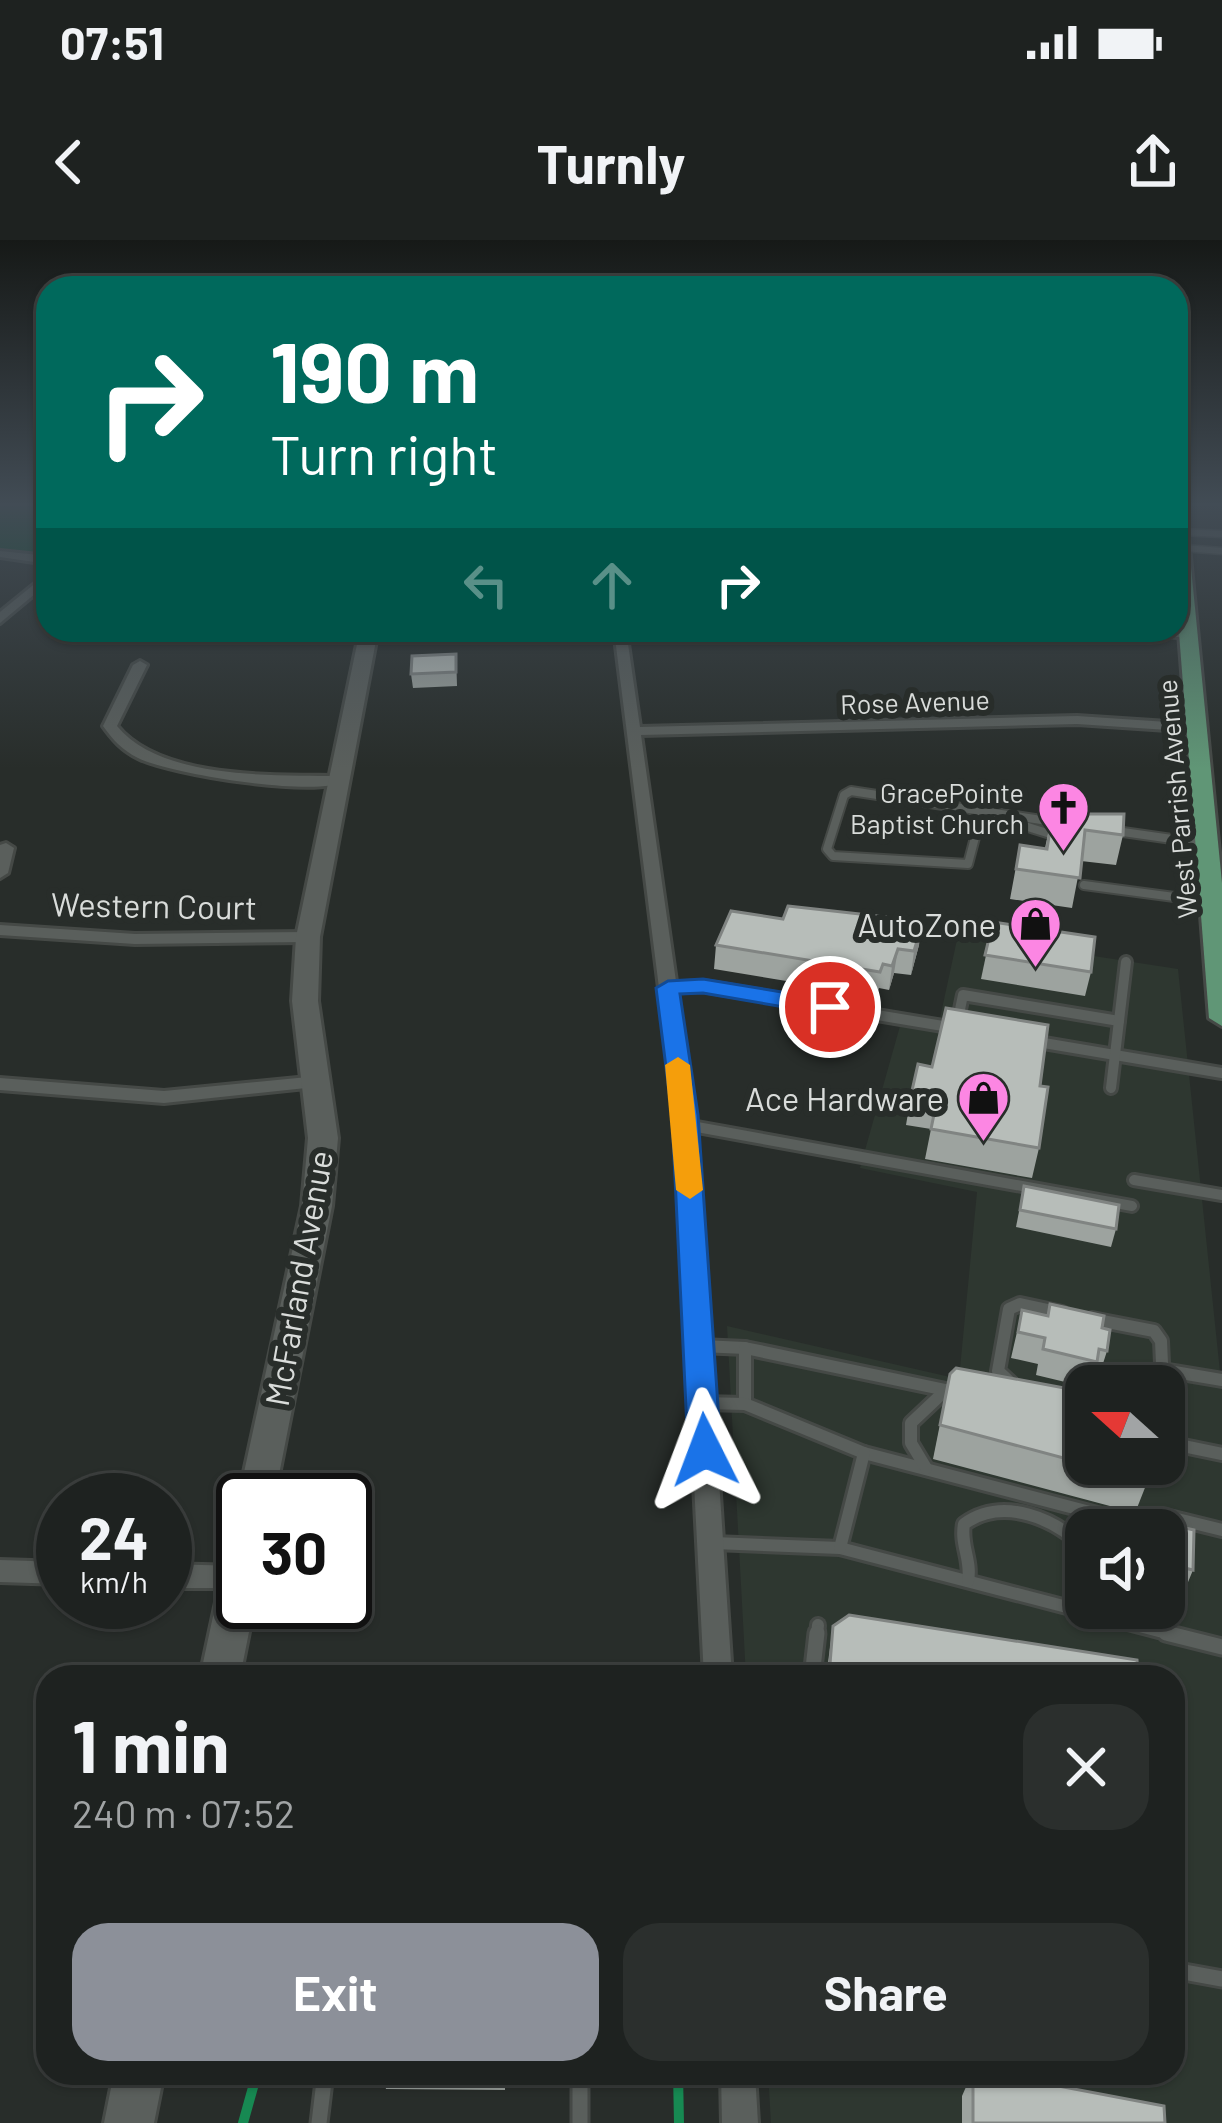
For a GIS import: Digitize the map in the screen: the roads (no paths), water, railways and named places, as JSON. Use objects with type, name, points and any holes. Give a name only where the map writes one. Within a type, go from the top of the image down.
[{"type":"main road","name":"West Parrish Avenue","points":[[1188,614],[1222,1018]]},
{"type":"street","points":[[0,619],[29,594]]},
{"type":"street","name":"McFarland Avenue","points":[[262,1473],[317,1206],[323,1138],[305,1000],[308,937],[367,642]]},
{"type":"street","points":[[621,642],[686,1125],[717,1665]]},
{"type":"street","points":[[140,665],[110,726],[128,746],[216,776],[338,781]]},
{"type":"street","name":"Rose Avenue","points":[[632,731],[1077,720],[1198,728]]},
{"type":"street","points":[[0,873],[6,848]]},
{"type":"street","name":"Western Court","points":[[0,930],[135,939],[308,937]]},
{"type":"street","points":[[0,1084],[164,1097],[317,1082]]},
{"type":"street","points":[[0,1571],[36,1572]]},
{"type":"street","points":[[222,1665],[230,1629]]},
{"type":"street","points":[[129,2123],[137,2085]]},
{"type":"street","points":[[738,2085],[740,2123]]},
{"type":"lane","points":[[988,812],[968,864],[833,856],[826,849],[844,795],[851,791],[1079,825]]},
{"type":"lane","points":[[988,812],[1047,832]]},
{"type":"lane","points":[[1095,832],[1101,829],[1207,844]]},
{"type":"lane","points":[[1084,885],[1211,902]]},
{"type":"lane","points":[[1111,1088],[1126,962]]},
{"type":"lane","points":[[668,988],[703,986],[979,1032]]},
{"type":"lane","points":[[956,1028],[963,994],[1119,1021]]},
{"type":"lane","points":[[1024,1040],[1222,1072]]},
{"type":"lane","points":[[686,1125],[1132,1206]]},
{"type":"lane","points":[[1134,1180],[1222,1195]]},
{"type":"lane","points":[[1030,1388],[1012,1384],[998,1371],[1009,1309],[1021,1304],[1154,1331],[1161,1341],[1163,1365]]},
{"type":"lane","points":[[699,1346],[745,1348],[969,1395]]},
{"type":"lane","points":[[745,1348],[745,1404]]},
{"type":"lane","points":[[1185,1374],[1222,1380]]},
{"type":"lane","points":[[929,1471],[911,1447],[910,1424],[919,1406],[946,1390]]},
{"type":"lane","points":[[702,1403],[745,1404],[864,1453],[1124,1521],[1161,1515],[1222,1530]]},
{"type":"lane","points":[[1185,1446],[1222,1454]]},
{"type":"lane","points":[[840,1549],[864,1453]]},
{"type":"lane","points":[[968,1581],[963,1535],[967,1519],[978,1510],[997,1509],[1065,1527]]},
{"type":"lane","points":[[711,1543],[840,1549],[1065,1604]]},
{"type":"lane","points":[[813,1665],[818,1624]]},
{"type":"lane","points":[[1160,1629],[1222,1647]]},
{"type":"lane","points":[[1185,1972],[1222,1979]]},
{"type":"lane","points":[[319,2123],[324,2085]]},
{"type":"lane","points":[[580,2085],[580,2123]]},
{"type":"waterway","points":[[243,2123],[254,2085]]},
{"type":"waterway","points":[[678,2085],[679,2123]]},
{"type":"place","name":"GracePointe Baptist Church","points":[[1063,854]]},
{"type":"place","name":"AutoZone","points":[[1035,970]]},
{"type":"place","name":"Ace Hardware","points":[[983,1144]]}]
